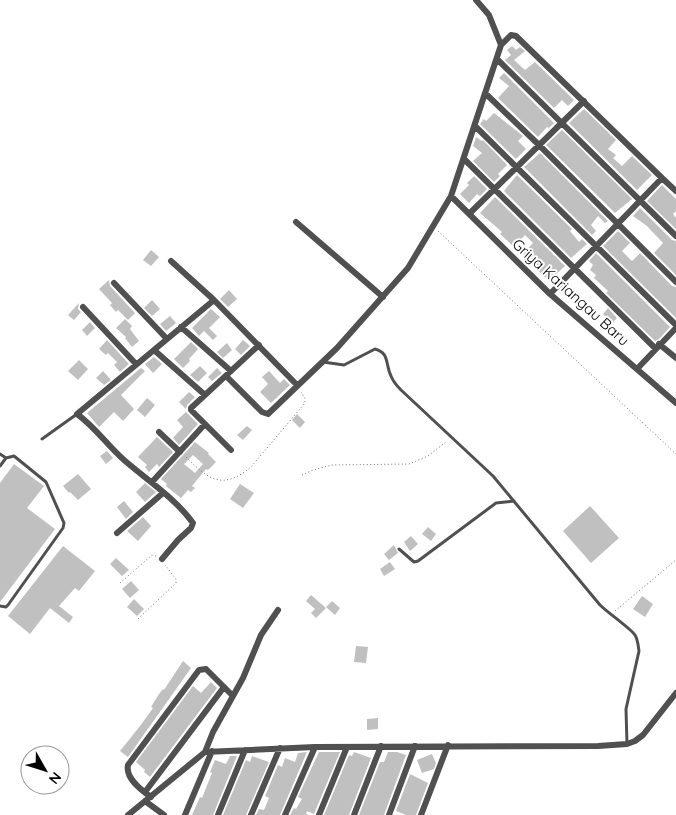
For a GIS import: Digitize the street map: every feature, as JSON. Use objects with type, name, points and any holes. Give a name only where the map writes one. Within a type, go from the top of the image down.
[{"type":"street","points":[[476,0],[489,15],[501,45]]},
{"type":"street","points":[[181,327],[229,374],[265,414],[268,414],[337,348],[408,268],[451,196],[501,45],[514,34],[676,191]]},
{"type":"street","points":[[496,59],[676,236]]},
{"type":"street","points":[[485,93],[676,282]]},
{"type":"street","points":[[469,214],[584,101]]},
{"type":"street","points":[[475,126],[676,326],[637,369]]},
{"type":"street","points":[[464,159],[574,269],[657,346],[676,358]]},
{"type":"street","points":[[550,294],[662,178]]},
{"type":"street","name":"Griya Kariangau Baru","points":[[451,196],[550,294],[676,403]]},
{"type":"street","points":[[296,222],[382,298]]},
{"type":"street","points":[[171,261],[214,300],[297,385]]},
{"type":"street","points":[[114,283],[167,339]]},
{"type":"street","points":[[162,559],[191,528],[192,523],[152,482],[124,459],[88,422],[77,414],[214,300]]},
{"type":"street","points":[[83,307],[136,364]]},
{"type":"street","points":[[232,450],[191,410],[192,406],[259,345]]},
{"type":"street","points":[[154,350],[205,395]]},
{"type":"street","points":[[152,482],[205,424]]},
{"type":"street","points":[[159,432],[180,452]]},
{"type":"street","points":[[117,533],[163,493]]},
{"type":"street","points":[[185,815],[208,752],[212,732],[233,696],[261,635],[278,610]]},
{"type":"street","points":[[164,815],[129,776],[127,771],[128,765],[199,670],[206,670],[233,696]]},
{"type":"street","points":[[145,792],[224,687]]},
{"type":"street","points":[[128,815],[208,752],[315,747],[448,745],[598,746],[627,744],[636,741],[643,735],[676,693]]},
{"type":"street","points":[[421,815],[448,745]]},
{"type":"street","points":[[354,815],[381,746]]},
{"type":"street","points":[[389,815],[415,746]]},
{"type":"street","points":[[285,815],[315,747]]},
{"type":"street","points":[[319,815],[347,747]]},
{"type":"street","points":[[251,815],[280,748]]},
{"type":"street","points":[[218,815],[246,750]]},
{"type":"lane","points":[[322,362],[344,365],[375,349],[382,351],[392,378],[401,390],[493,476],[600,605],[634,633],[638,642],[637,662],[626,709],[627,744]]},
{"type":"lane","points":[[42,439],[77,414]]},
{"type":"lane","points":[[0,454],[6,458]]},
{"type":"lane","points":[[0,466],[6,458],[14,456],[46,482],[64,523],[63,528],[8,605],[6,607],[0,606]]},
{"type":"lane","points":[[399,548],[414,562],[418,561],[496,503],[514,501]]},
{"type":"path","points":[[434,227],[676,454]]},
{"type":"path","points":[[180,452],[204,475],[212,479],[231,479],[243,474],[305,403],[305,398],[297,385]]},
{"type":"path","points":[[302,475],[332,465],[409,464],[428,456],[451,437]]},
{"type":"path","points":[[120,583],[152,555],[162,559],[167,569],[176,579],[176,583],[138,619]]},
{"type":"path","points":[[611,615],[676,560]]},
{"type":"building","points":[[512,46],[516,50],[520,47],[525,51],[514,60],[525,70],[535,62],[574,100],[568,106],[562,100],[554,108],[505,60],[511,55],[507,50]]},
{"type":"building","points":[[504,73],[554,123],[549,128],[547,127],[538,137],[498,98],[509,86],[499,78]]},
{"type":"building","points":[[584,109],[616,140],[608,149],[616,155],[613,158],[622,166],[632,156],[652,175],[637,190],[569,123]]},
{"type":"building","points":[[494,113],[523,136],[518,141],[526,149],[516,159],[480,124]]},
{"type":"building","points":[[562,130],[632,199],[615,213],[546,145]]},
{"type":"building","points":[[476,137],[483,140],[507,165],[498,174],[500,176],[494,182],[473,161],[482,153],[473,146]]},
{"type":"building","points":[[540,153],[608,221],[605,223],[598,216],[591,225],[596,231],[592,235],[524,167]]},
{"type":"building","points":[[517,175],[572,229],[570,231],[579,242],[582,239],[587,244],[571,258],[504,191]]},
{"type":"building","points":[[474,176],[487,189],[480,196],[477,194],[469,203],[460,194],[469,185],[467,183]]},
{"type":"building","points":[[662,185],[676,199],[676,211],[673,214],[676,218],[676,229],[647,201]]},
{"type":"building","points":[[495,197],[565,266],[549,281],[523,256],[533,243],[525,235],[514,247],[500,234],[502,232],[480,213]]},
{"type":"building","points":[[640,208],[672,240],[676,241],[676,275],[654,253],[663,243],[647,226],[633,216]]},
{"type":"building","points":[[618,231],[630,243],[622,251],[632,261],[640,253],[672,286],[676,287],[676,318],[603,246]]},
{"type":"building","points":[[151,250],[159,257],[151,266],[143,260]]},
{"type":"building","points":[[596,253],[670,327],[659,339],[655,341],[606,293],[608,291],[594,278],[596,275],[590,270],[593,265],[589,261]]},
{"type":"building","points":[[109,280],[110,286],[135,313],[128,320],[118,310],[116,312],[110,305],[112,303],[99,289]]},
{"type":"building","points":[[229,290],[237,299],[228,307],[220,299]]},
{"type":"building","points":[[152,300],[160,309],[152,316],[144,308]]},
{"type":"building","points":[[79,303],[78,309],[81,312],[74,320],[68,315]]},
{"type":"building","points":[[608,308],[617,318],[612,323],[603,314]]},
{"type":"building","points":[[211,309],[220,317],[209,328],[217,336],[213,340],[204,331],[199,336],[192,328]]},
{"type":"building","points":[[170,316],[176,323],[166,331],[160,324]]},
{"type":"building","points":[[125,319],[132,326],[130,329],[139,341],[132,347],[126,337],[116,328]]},
{"type":"building","points":[[90,322],[95,328],[87,336],[82,330]]},
{"type":"building","points":[[107,340],[129,364],[120,372],[114,365],[117,362],[108,353],[106,355],[99,349]]},
{"type":"building","points":[[243,340],[250,346],[241,355],[235,349]]},
{"type":"building","points":[[191,342],[198,349],[183,368],[174,359]]},
{"type":"building","points":[[227,343],[232,350],[223,358],[217,352]]},
{"type":"building","points":[[154,357],[162,364],[153,373],[145,364]]},
{"type":"building","points":[[79,360],[88,369],[78,380],[68,371]]},
{"type":"building","points":[[200,366],[207,373],[198,382],[190,375]]},
{"type":"building","points":[[141,368],[145,371],[121,395],[134,409],[123,421],[114,412],[99,427],[87,413]]},
{"type":"building","points":[[217,368],[222,373],[212,381],[208,377]]},
{"type":"building","points":[[103,371],[111,380],[104,385],[96,378]]},
{"type":"building","points":[[269,371],[280,383],[284,379],[290,385],[271,403],[260,392],[268,384],[262,377]]},
{"type":"building","points":[[189,392],[195,397],[187,405],[186,409],[179,402]]},
{"type":"building","points":[[147,398],[155,405],[145,417],[137,410]]},
{"type":"building","points":[[186,412],[198,424],[179,445],[173,438],[183,427],[177,420]]},
{"type":"building","points":[[297,414],[305,422],[300,428],[292,420]]},
{"type":"building","points":[[247,426],[252,430],[243,440],[237,435]]},
{"type":"building","points":[[157,437],[173,452],[159,467],[157,464],[149,472],[145,467],[147,465],[138,457]]},
{"type":"building","points":[[195,442],[209,453],[216,462],[208,470],[206,469],[192,486],[195,488],[191,492],[188,490],[181,498],[166,486],[167,484],[161,479]],"holes":[[[193,455],[203,464],[195,473],[184,464]]]},
{"type":"building","points":[[107,451],[113,458],[106,464],[100,456]]},
{"type":"building","points":[[14,464],[44,486],[27,508],[55,529],[0,602],[0,483]]},
{"type":"building","points":[[78,474],[91,489],[78,500],[63,486]]},
{"type":"building","points":[[145,483],[156,492],[145,502],[136,492]]},
{"type":"building","points":[[240,484],[254,493],[243,508],[230,499]]},
{"type":"building","points":[[124,501],[133,512],[126,519],[117,507]]},
{"type":"building","points":[[590,506],[619,538],[591,563],[563,531]]},
{"type":"building","points":[[143,517],[151,526],[138,541],[127,531]]},
{"type":"building","points":[[428,527],[436,534],[431,541],[422,534]]},
{"type":"building","points":[[411,536],[418,544],[410,551],[404,542]]},
{"type":"building","points":[[394,545],[398,553],[389,560],[384,554]]},
{"type":"building","points":[[63,546],[95,571],[79,591],[75,588],[59,606],[73,617],[69,623],[50,608],[30,634],[8,616]]},
{"type":"building","points":[[116,558],[129,570],[122,576],[110,564]]},
{"type":"building","points":[[390,562],[395,569],[384,576],[380,569]]},
{"type":"building","points":[[131,581],[139,590],[130,598],[122,589]]},
{"type":"building","points":[[311,595],[326,608],[316,618],[311,613],[315,609],[306,601]]},
{"type":"building","points":[[642,596],[653,604],[645,617],[633,609]]},
{"type":"building","points":[[134,599],[144,609],[137,616],[127,607]]},
{"type":"building","points":[[332,601],[340,608],[335,615],[326,607]]},
{"type":"building","points":[[356,646],[368,647],[366,663],[354,662]]},
{"type":"building","points":[[183,661],[191,668],[128,757],[120,751],[153,708],[151,707],[159,694],[164,690]]},
{"type":"building","points":[[211,682],[217,688],[150,777],[136,762],[193,686],[201,693]]},
{"type":"building","points":[[378,718],[378,729],[367,730],[367,719]]},
{"type":"building","points":[[307,752],[280,815],[256,815],[259,809],[264,810],[269,798],[265,796],[278,765],[282,767],[285,758],[295,762],[298,753]]},
{"type":"building","points":[[319,752],[340,752],[314,814],[307,811],[306,814],[308,815],[290,815],[302,799],[298,797]]},
{"type":"building","points":[[354,752],[371,758],[349,815],[324,815],[349,755],[352,756]]},
{"type":"building","points":[[388,752],[406,755],[384,815],[359,815],[380,762],[384,762]]},
{"type":"building","points":[[432,754],[436,763],[434,769],[422,773],[417,760]]},
{"type":"building","points":[[230,756],[237,756],[213,815],[192,815],[200,797],[202,798],[215,760],[226,764]]},
{"type":"building","points":[[252,756],[269,762],[246,815],[223,815],[246,760],[250,762]]},
{"type":"building","points":[[410,774],[428,783],[416,815],[406,815],[396,811]]}]
